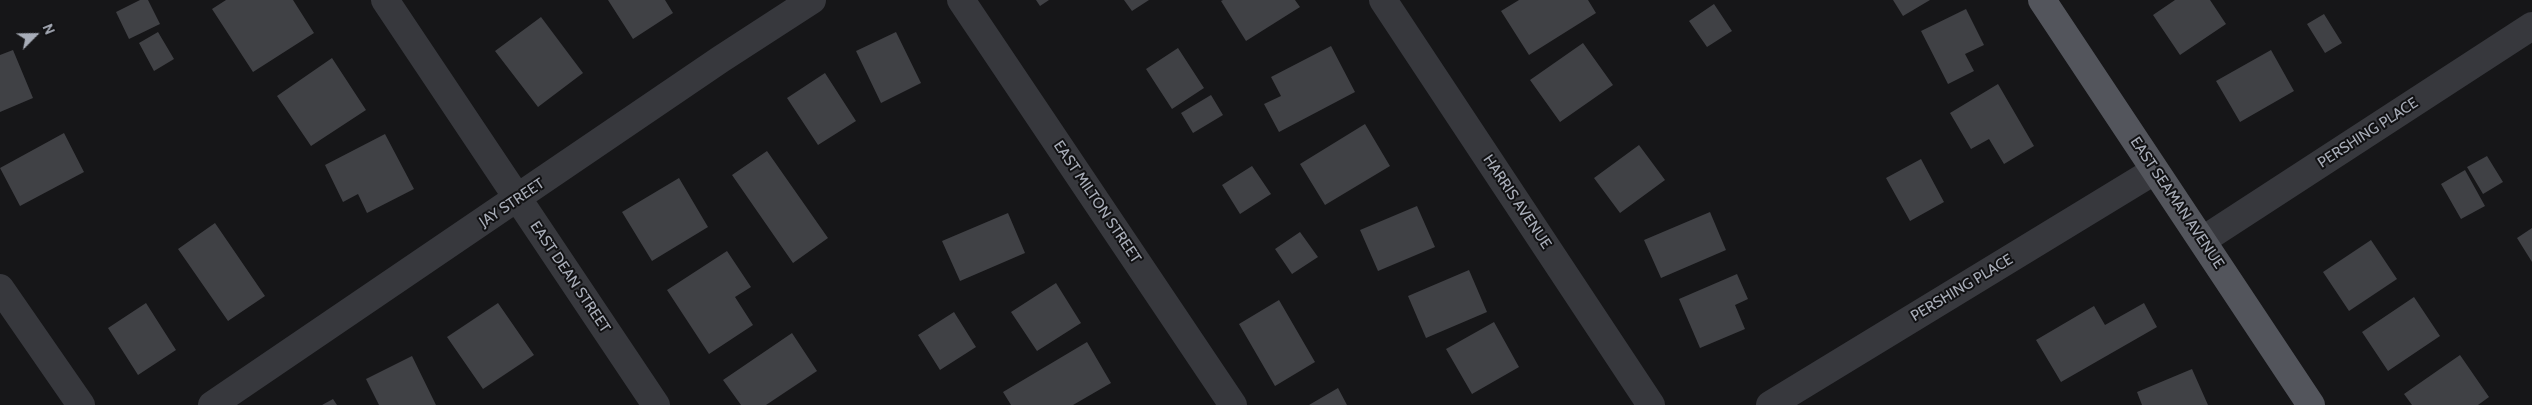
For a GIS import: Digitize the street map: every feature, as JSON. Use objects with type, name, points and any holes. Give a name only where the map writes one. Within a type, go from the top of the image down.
[{"type":"main road","name":"EAST SEAMAN AVENUE","points":[[2042,0],[2312,405]]},
{"type":"street","name":"EAST DEAN STREET","points":[[385,0],[656,405]]},
{"type":"street","name":"JAY STREET","points":[[212,405],[518,199],[720,59],[812,0]]},
{"type":"street","name":"EAST MILTON STREET","points":[[961,0],[1233,405]]},
{"type":"street","name":"HARRIS AVENUE","points":[[1383,0],[1651,405]]},
{"type":"street","name":"PERSHING PLACE","points":[[2203,240],[2532,26]]},
{"type":"street","name":"PERSHING PLACE","points":[[1770,405],[2154,170]]},
{"type":"street","points":[[0,288],[81,405]]},
{"type":"building","points":[[140,0],[148,0],[160,24],[129,39],[116,12]]},
{"type":"building","points":[[226,0],[293,0],[314,33],[253,72],[212,9]]},
{"type":"building","points":[[608,0],[665,0],[673,13],[633,39]]},
{"type":"building","points":[[1036,0],[1049,0],[1040,6]]},
{"type":"building","points":[[1124,0],[1149,0],[1132,11]]},
{"type":"building","points":[[1295,0],[1300,7],[1246,41],[1221,1]]},
{"type":"building","points":[[1519,0],[1588,0],[1596,13],[1529,55],[1501,11]]},
{"type":"building","points":[[1893,0],[1930,0],[1903,16]]},
{"type":"building","points":[[2175,0],[2210,0],[2226,24],[2180,55],[2153,15]]},
{"type":"building","points":[[1714,4],[1732,31],[1707,47],[1689,21]]},
{"type":"building","points":[[1966,9],[1984,45],[1965,54],[1974,71],[1948,84],[1921,31]]},
{"type":"building","points":[[2324,14],[2342,43],[2325,53],[2307,24]]},
{"type":"building","points":[[541,17],[583,73],[538,107],[495,51]]},
{"type":"building","points":[[158,32],[174,59],[154,71],[139,43]]},
{"type":"building","points":[[896,32],[921,83],[881,103],[856,51]]},
{"type":"building","points":[[1583,43],[1613,85],[1560,122],[1530,80]]},
{"type":"building","points":[[1331,46],[1355,92],[1279,132],[1264,104],[1281,96],[1271,77]]},
{"type":"building","points":[[1178,48],[1204,88],[1172,109],[1146,69]]},
{"type":"building","points":[[13,50],[33,98],[0,112],[0,55]]},
{"type":"building","points":[[2271,50],[2294,91],[2240,122],[2216,81]]},
{"type":"building","points":[[332,58],[366,110],[311,146],[277,96]]},
{"type":"building","points":[[825,73],[856,121],[818,145],[787,98]]},
{"type":"building","points":[[1998,84],[2034,146],[2004,164],[1989,139],[1971,149],[1950,113]]},
{"type":"building","points":[[1211,95],[1223,115],[1193,133],[1181,113]]},
{"type":"building","points":[[1365,124],[1390,166],[1325,205],[1300,164]]},
{"type":"building","points":[[64,133],[84,172],[20,206],[0,168]]},
{"type":"building","points":[[385,134],[414,189],[367,213],[358,194],[343,202],[325,165]]},
{"type":"building","points":[[1639,145],[1665,180],[1620,213],[1594,178]]},
{"type":"building","points":[[767,151],[828,238],[793,263],[732,175]]},
{"type":"building","points":[[2487,156],[2503,182],[2483,194],[2467,167]]},
{"type":"building","points":[[1921,159],[1944,202],[1910,221],[1886,178]]},
{"type":"building","points":[[1252,166],[1271,194],[1240,214],[1222,185]]},
{"type":"building","points":[[2465,170],[2485,206],[2461,219],[2441,184]]},
{"type":"building","points":[[679,178],[708,227],[652,261],[622,212]]},
{"type":"building","points":[[1417,206],[1435,247],[1378,271],[1360,230]]},
{"type":"building","points":[[1710,212],[1726,250],[1661,278],[1644,240]]},
{"type":"building","points":[[1008,213],[1025,253],[960,281],[942,241]]},
{"type":"building","points":[[215,223],[265,296],[228,321],[178,249]]},
{"type":"building","points":[[2532,228],[2532,262],[2517,238]]},
{"type":"building","points":[[1300,232],[1318,257],[1292,274],[1275,249]]},
{"type":"building","points":[[2371,240],[2397,279],[2349,311],[2323,272]]},
{"type":"building","points":[[727,251],[751,287],[735,297],[753,325],[709,354],[667,290]]},
{"type":"building","points":[[1469,270],[1487,312],[1426,338],[1408,296]]},
{"type":"building","points":[[1737,274],[1748,299],[1735,305],[1745,329],[1700,348],[1679,299]]},
{"type":"building","points":[[1056,283],[1081,323],[1037,351],[1011,312]]},
{"type":"building","points":[[2414,297],[2440,336],[2388,371],[2362,332]]},
{"type":"building","points":[[1279,300],[1315,362],[1275,386],[1239,324]]},
{"type":"building","points":[[146,303],[176,350],[138,375],[108,328]]},
{"type":"building","points":[[498,303],[534,355],[483,389],[447,337]]},
{"type":"building","points":[[2144,303],[2157,327],[2061,382],[2036,340],[2094,306],[2105,325]]},
{"type":"building","points":[[954,312],[976,347],[940,370],[918,335]]},
{"type":"building","points":[[1494,322],[1519,367],[1472,394],[1446,349]]},
{"type":"building","points":[[792,333],[817,371],[766,405],[741,405],[723,380]]},
{"type":"building","points":[[1087,342],[1111,383],[1073,405],[1011,405],[1003,392]]},
{"type":"building","points":[[2460,355],[2489,397],[2478,405],[2412,405],[2404,394]]},
{"type":"building","points":[[412,356],[436,405],[379,405],[366,379]]},
{"type":"building","points":[[2192,369],[2208,405],[2142,405],[2137,392]]},
{"type":"building","points":[[1338,388],[1347,405],[1309,405]]},
{"type":"building","points":[[333,399],[337,405],[322,405]]}]
